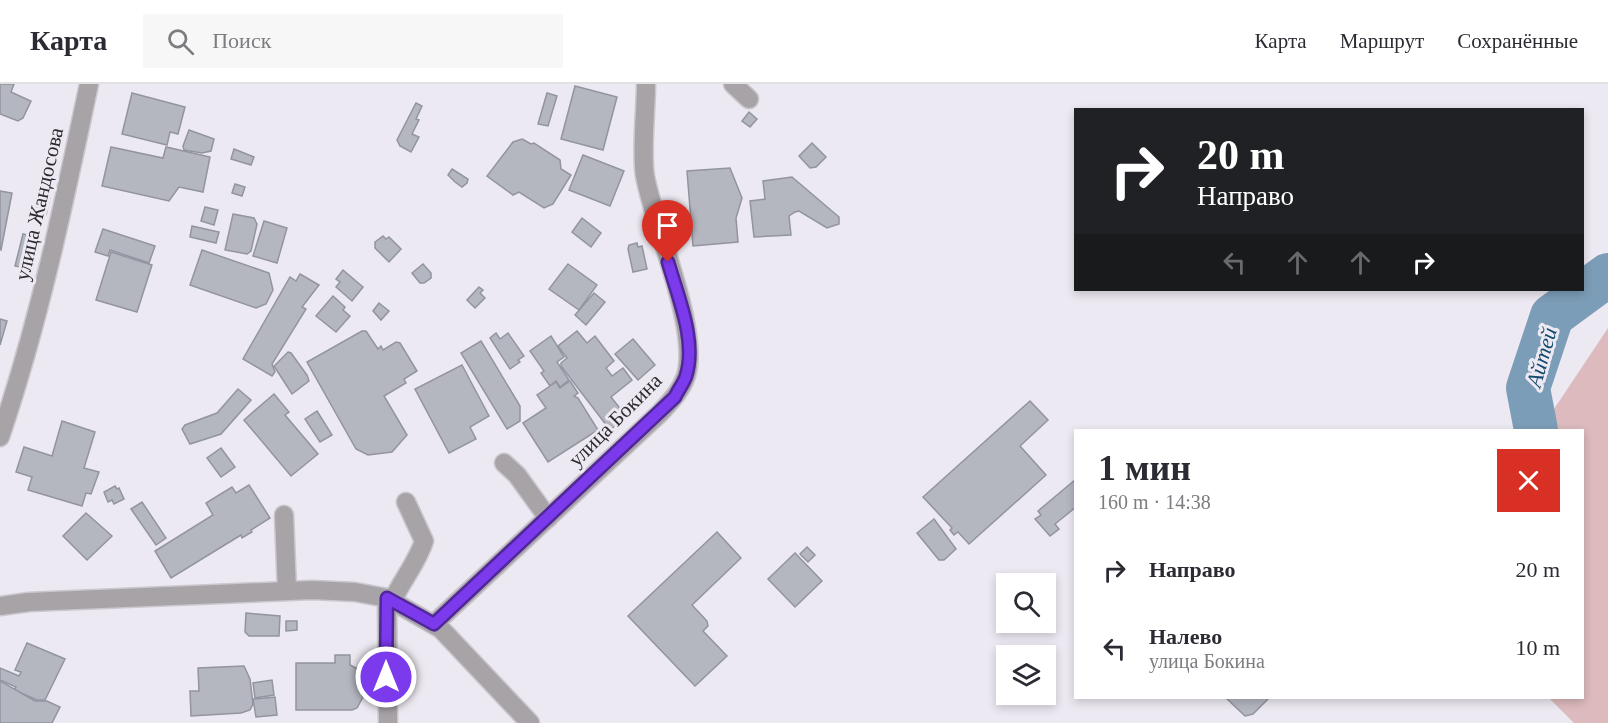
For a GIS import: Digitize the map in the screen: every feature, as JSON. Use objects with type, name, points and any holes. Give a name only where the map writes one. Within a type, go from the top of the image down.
[{"type":"street","name":"улица Жандосова","points":[[0,436],[22,370],[67,189],[89,84]]},
{"type":"street","name":"улица Бокина","points":[[434,624],[660,413],[675,397],[686,377],[690,357],[686,329],[645,174],[646,84]]},
{"type":"street","points":[[734,84],[749,99]]},
{"type":"street","points":[[504,463],[517,475],[548,518]]},
{"type":"street","points":[[388,723],[390,599],[420,553],[423,541],[413,513],[406,502]]},
{"type":"street","points":[[284,515],[287,591]]},
{"type":"street","points":[[0,606],[87,599],[287,591],[355,592],[390,599],[434,624],[530,723]]},
{"type":"shaded area","points":[[1608,328],[1608,723],[1574,723],[1550,699],[1584,699],[1584,429],[1541,429]]},
{"type":"building","points":[[0,84],[14,84],[11,92],[31,101],[23,118],[18,121],[0,114]]},
{"type":"building","points":[[575,86],[617,97],[603,150],[561,139]]},
{"type":"building","points":[[132,93],[185,107],[178,134],[170,132],[167,145],[122,134]]},
{"type":"building","points":[[547,93],[557,96],[548,126],[538,124]]},
{"type":"building","points":[[416,103],[422,106],[416,119],[419,120],[412,134],[419,137],[411,152],[400,146],[397,140]]},
{"type":"building","points":[[749,112],[757,119],[750,127],[742,121]]},
{"type":"building","points":[[189,130],[214,139],[211,151],[202,153],[184,150],[183,146]]},
{"type":"building","points":[[522,139],[531,144],[534,143],[560,160],[561,169],[571,175],[553,204],[544,208],[519,192],[513,195],[487,176],[513,142]]},
{"type":"building","points":[[812,143],[826,157],[816,167],[810,168],[799,156]]},
{"type":"building","points":[[111,147],[163,158],[166,147],[210,157],[203,192],[179,187],[169,201],[102,186]]},
{"type":"building","points":[[234,149],[254,157],[251,165],[231,159]]},
{"type":"building","points":[[583,155],[624,171],[610,206],[569,190]]},
{"type":"building","points":[[730,168],[742,198],[736,218],[738,242],[693,246],[687,171]]},
{"type":"building","points":[[452,169],[468,179],[462,187],[448,175]]},
{"type":"building","points":[[792,177],[839,217],[839,224],[827,228],[799,211],[789,216],[791,235],[754,237],[750,201],[765,199],[763,181]]},
{"type":"building","points":[[235,184],[245,187],[242,196],[232,193]]},
{"type":"building","points":[[0,191],[12,193],[1,250],[0,249]]},
{"type":"building","points":[[39,195],[50,197],[46,215],[36,212]]},
{"type":"building","points":[[205,207],[218,210],[214,225],[201,221]]},
{"type":"building","points":[[233,214],[254,218],[257,224],[251,251],[247,254],[225,250]]},
{"type":"building","points":[[582,218],[601,233],[591,247],[572,232]]},
{"type":"building","points":[[264,221],[287,228],[277,263],[253,256]]},
{"type":"building","points":[[192,226],[219,232],[216,243],[190,237]]},
{"type":"building","points":[[103,229],[155,246],[149,263],[110,250],[108,256],[95,252]]},
{"type":"building","points":[[23,234],[37,237],[29,269],[15,266]]},
{"type":"building","points":[[383,236],[386,239],[389,237],[401,249],[389,262],[375,248],[375,242]]},
{"type":"building","points":[[637,243],[638,247],[642,246],[647,269],[633,272],[628,249],[629,245]]},
{"type":"building","points":[[202,250],[269,273],[273,290],[266,304],[256,308],[190,285]]},
{"type":"building","points":[[111,252],[152,265],[137,312],[96,300]]},
{"type":"building","points":[[423,264],[431,273],[431,278],[420,283],[412,273]]},
{"type":"building","points":[[568,264],[597,285],[579,310],[549,289]]},
{"type":"building","points":[[343,270],[363,287],[352,301],[336,287],[340,282],[336,279]]},
{"type":"building","points":[[300,274],[319,285],[302,307],[306,309],[272,364],[275,372],[272,376],[243,359],[290,277],[296,281]]},
{"type":"building","points":[[479,287],[483,290],[480,293],[485,298],[475,308],[467,300]]},
{"type":"building","points":[[594,293],[605,302],[586,325],[575,315]]},
{"type":"building","points":[[333,296],[345,307],[343,310],[350,316],[336,332],[316,316]]},
{"type":"building","points":[[379,303],[389,311],[381,320],[373,311]]},
{"type":"building","points":[[0,319],[7,321],[0,345]]},
{"type":"building","points":[[362,331],[366,331],[378,349],[381,346],[383,350],[396,342],[400,343],[417,371],[404,379],[406,383],[384,396],[407,435],[392,452],[368,455],[356,449],[307,362]]},
{"type":"building","points":[[577,331],[587,343],[595,336],[614,361],[606,368],[612,376],[623,368],[632,380],[611,397],[627,417],[610,430],[561,366],[567,358],[558,346]]},
{"type":"building","points":[[496,333],[500,339],[508,333],[524,356],[510,369],[490,338]]},
{"type":"building","points":[[551,336],[564,357],[557,362],[569,380],[560,387],[556,381],[550,386],[541,373],[544,371],[530,351]]},
{"type":"building","points":[[633,339],[655,365],[638,380],[615,354]]},
{"type":"building","points":[[481,341],[520,406],[520,421],[507,429],[461,353]]},
{"type":"building","points":[[288,352],[307,375],[309,381],[292,394],[274,366]]},
{"type":"building","points":[[462,365],[489,416],[470,427],[476,439],[449,453],[415,389]]},
{"type":"building","points":[[570,381],[578,393],[574,396],[578,398],[598,430],[548,462],[523,423],[546,408],[537,395],[556,382],[560,388]]},
{"type":"building","points":[[238,389],[251,400],[221,434],[190,444],[182,429],[185,425],[217,413]]},
{"type":"building","points":[[274,394],[289,412],[285,415],[318,454],[291,476],[244,420]]},
{"type":"building","points":[[1030,401],[1048,420],[1020,446],[1046,475],[969,544],[958,532],[954,535],[950,530],[952,528],[923,497]]},
{"type":"building","points":[[317,411],[332,435],[320,442],[305,419]]},
{"type":"building","points":[[62,421],[95,432],[84,468],[99,472],[91,494],[86,493],[82,506],[28,490],[32,477],[16,472],[24,447],[52,456]]},
{"type":"building","points":[[221,448],[235,467],[221,477],[207,458]]},
{"type":"building","points":[[1074,481],[1074,509],[1055,524],[1059,529],[1050,536],[1035,519],[1041,515],[1038,511]]},
{"type":"building","points":[[249,485],[270,518],[251,530],[252,532],[242,538],[241,535],[171,578],[155,551],[213,515],[206,503],[232,487],[236,493]]},
{"type":"building","points":[[115,486],[119,488],[124,499],[114,504],[112,500],[108,502],[104,492]]},
{"type":"building","points":[[142,502],[166,538],[156,545],[131,509]]},
{"type":"building","points":[[86,513],[112,536],[87,560],[63,536]]},
{"type":"building","points":[[934,519],[956,549],[944,560],[939,560],[917,533]]},
{"type":"building","points":[[717,532],[741,558],[692,605],[707,621],[708,626],[703,631],[727,656],[695,686],[628,616]]},
{"type":"building","points":[[807,547],[815,555],[808,562],[800,554]]},
{"type":"building","points":[[795,553],[822,581],[795,607],[768,579]]},
{"type":"building","points":[[246,613],[280,616],[279,636],[249,636],[245,632]]},
{"type":"building","points":[[286,621],[297,621],[297,630],[286,631]]},
{"type":"building","points":[[27,643],[65,659],[45,700],[37,700],[14,690],[16,687],[0,680],[0,668],[19,676],[21,672],[15,670]]},
{"type":"building","points":[[335,655],[350,655],[350,665],[358,669],[363,681],[364,695],[357,708],[352,710],[296,710],[296,663],[335,663]]},
{"type":"building","points":[[244,666],[250,679],[253,704],[250,710],[241,713],[191,716],[190,691],[199,691],[198,668]]},
{"type":"building","points":[[272,680],[274,695],[255,698],[253,683]]},
{"type":"building","points":[[0,681],[35,701],[47,701],[60,707],[52,723],[0,723]]},
{"type":"building","points":[[275,697],[277,715],[256,717],[253,699]]},
{"type":"building","points":[[1227,699],[1268,699],[1253,714],[1245,716]]},
{"type":"waterway","name":"Айтей","points":[[1536,429],[1528,388],[1552,316],[1608,275]]},
{"type":"route","points":[[386,677],[387,598],[434,624],[675,397],[686,377],[690,357],[686,329],[668,262]]}]
